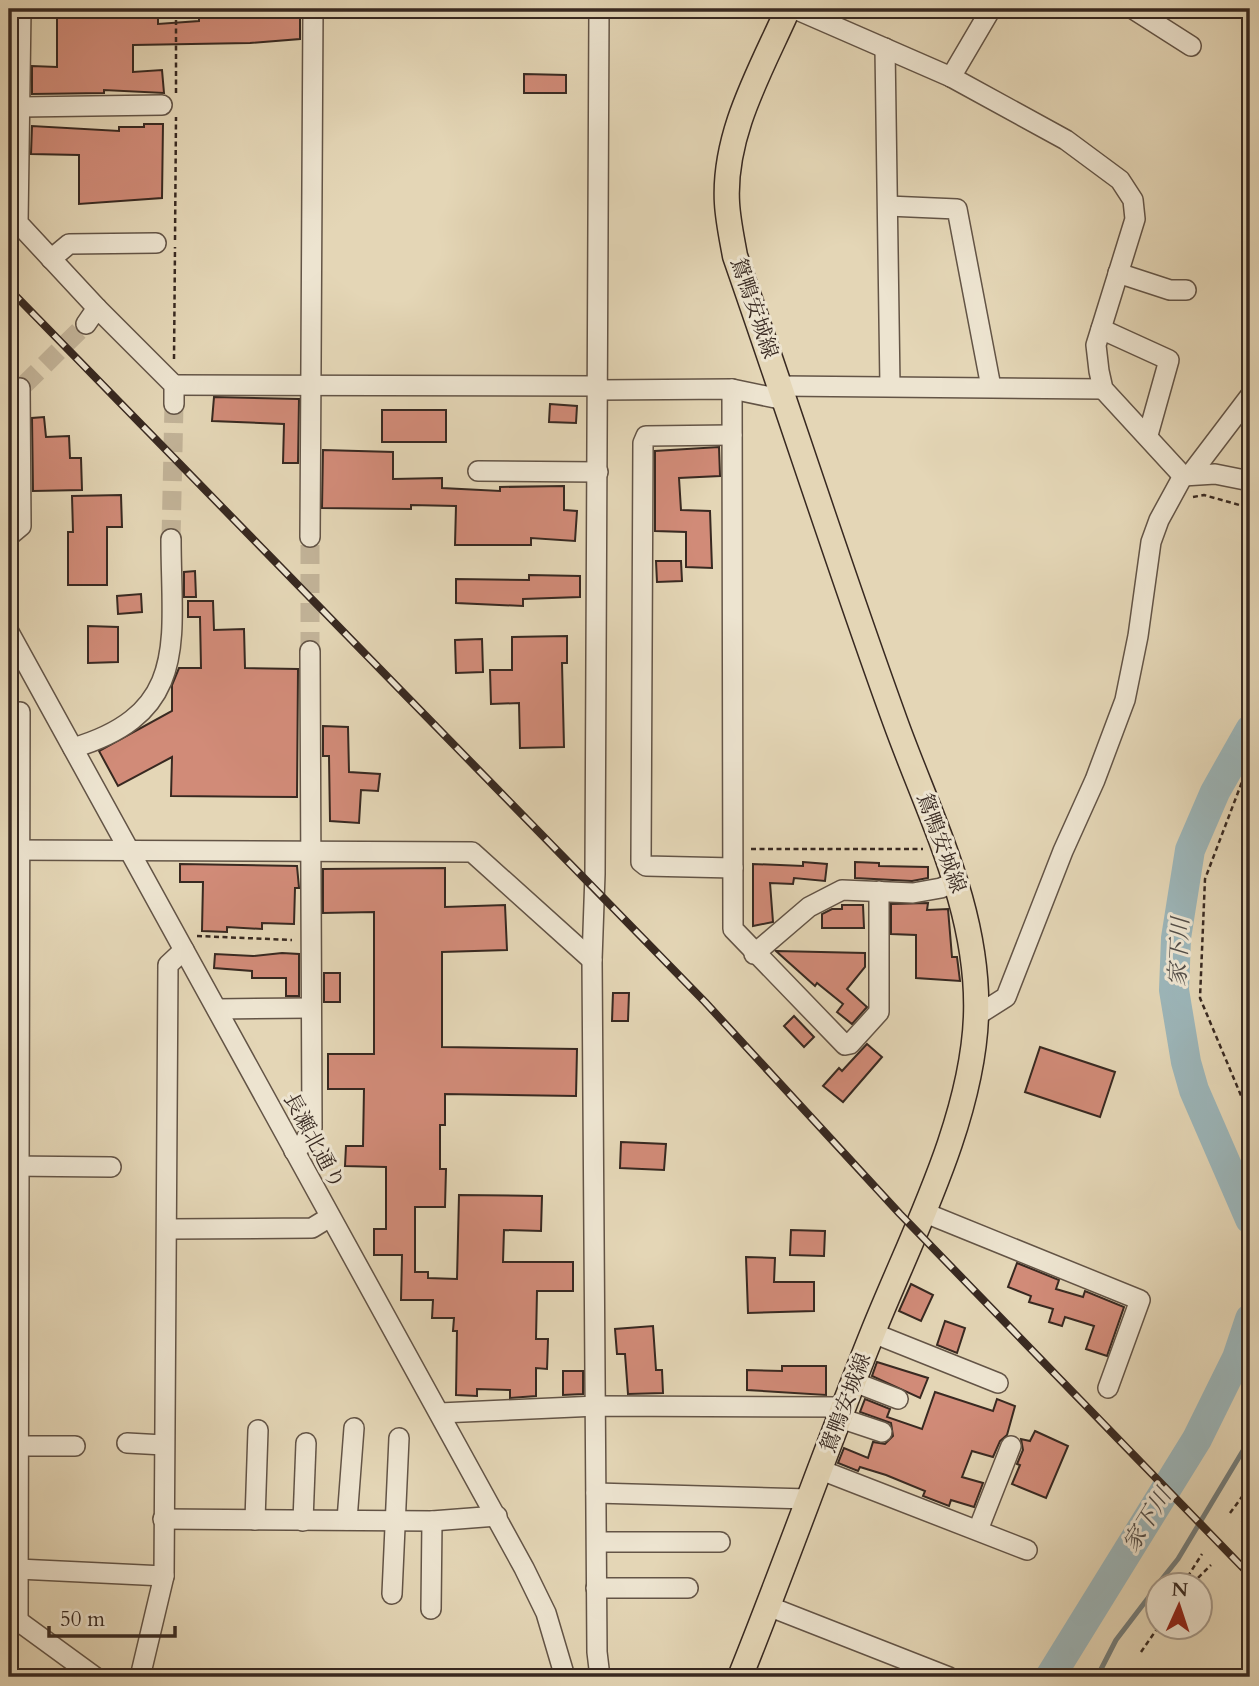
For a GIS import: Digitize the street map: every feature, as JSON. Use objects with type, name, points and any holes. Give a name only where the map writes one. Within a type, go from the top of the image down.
[{"type":"main road","name":"鴛鴨安城線","points":[[740,1677],[842,1412],[923,1212],[970,1082],[976,1016],[974,959],[956,881],[895,721],[735,256],[727,202],[729,159],[742,110],[788,9]]},
{"type":"street","points":[[310,537],[313,9]]},
{"type":"street","points":[[599,9],[599,388],[592,960],[597,1406],[596,1588],[600,1677]]},
{"type":"street","points":[[795,9],[951,77],[1066,140],[1120,180],[1133,200],[1135,219],[1096,345],[1102,389],[1187,476]]},
{"type":"street","points":[[951,77],[991,9]]},
{"type":"street","points":[[1133,9],[1191,47]]},
{"type":"street","points":[[17,10],[14,51],[17,98],[14,153],[18,223],[51,259],[92,316],[174,394],[310,386],[732,389],[783,393],[890,386],[1102,389]]},
{"type":"street","points":[[885,48],[890,386]]},
{"type":"street","points":[[17,98],[171,101]]},
{"type":"street","points":[[888,206],[957,209],[991,387]]},
{"type":"street","points":[[51,259],[69,244],[156,243]]},
{"type":"street","points":[[1118,274],[1170,290],[1186,290]]},
{"type":"street","points":[[1101,329],[1169,360],[1148,435]]},
{"type":"street","points":[[9,536],[21,526],[18,387]]},
{"type":"street","points":[[732,389],[733,929],[754,954],[845,1045],[850,1044],[879,1012],[879,891]]},
{"type":"street","points":[[976,1016],[1006,997],[1125,700],[1138,636],[1151,542],[1168,503],[1250,396]]},
{"type":"street","points":[[732,435],[646,436],[643,443],[641,862],[646,866],[733,859]]},
{"type":"street","points":[[478,471],[598,472]]},
{"type":"street","points":[[1187,476],[1215,474],[1250,481]]},
{"type":"street","points":[[73,748],[107,735],[142,712],[160,689],[171,649],[171,539]]},
{"type":"street","name":"長瀬北通り","points":[[9,632],[185,943],[216,1009],[497,1517],[546,1613],[565,1677]]},
{"type":"street","points":[[295,1151],[304,1143],[312,1128],[310,651]]},
{"type":"street","points":[[20,712],[13,850],[13,1400],[19,1446],[18,1569],[13,1618],[95,1677]]},
{"type":"street","points":[[13,850],[132,852],[311,849],[472,852],[592,960]]},
{"type":"street","points":[[754,954],[809,907],[842,890],[914,892],[940,888],[956,881]]},
{"type":"street","points":[[140,1677],[164,1576],[168,965],[185,943]]},
{"type":"street","points":[[216,1009],[311,1008]]},
{"type":"street","points":[[13,1166],[111,1167]]},
{"type":"street","points":[[923,1212],[1139,1300],[1108,1388]]},
{"type":"street","points":[[168,1229],[312,1227],[330,1217]]},
{"type":"street","points":[[873,1334],[998,1383]]},
{"type":"street","points":[[854,1382],[898,1399]]},
{"type":"street","points":[[440,1413],[597,1406],[842,1412],[882,1432]]},
{"type":"street","points":[[347,1520],[354,1428]]},
{"type":"street","points":[[256,1520],[258,1430]]},
{"type":"street","points":[[392,1594],[399,1438]]},
{"type":"street","points":[[127,1443],[164,1445]]},
{"type":"street","points":[[303,1521],[306,1443]]},
{"type":"street","points":[[19,1446],[75,1446]]},
{"type":"street","points":[[978,1530],[1010,1446]]},
{"type":"street","points":[[821,1470],[1027,1550]]},
{"type":"street","points":[[596,1493],[809,1499]]},
{"type":"street","points":[[163,1520],[432,1521],[497,1517]]},
{"type":"street","points":[[431,1609],[432,1521]]},
{"type":"street","points":[[597,1542],[720,1542]]},
{"type":"street","points":[[18,1569],[164,1576]]},
{"type":"street","points":[[596,1588],[688,1588]]},
{"type":"street","points":[[768,1606],[904,1669],[948,1677]]},
{"type":"path","points":[[174,394],[171,101],[176,9]]},
{"type":"path","points":[[1168,503],[1204,495],[1250,508]]},
{"type":"path","points":[[1250,768],[1245,774],[1205,879],[1200,998],[1250,1117]]},
{"type":"path","points":[[733,859],[945,849]]},
{"type":"path","points":[[185,943],[310,941]]},
{"type":"path","points":[[1230,1513],[1250,1486]]},
{"type":"path","points":[[1242,1522],[1250,1502]]},
{"type":"path","points":[[1192,1570],[1202,1554]]},
{"type":"path","points":[[1206,1570],[1211,1565]]},
{"type":"path","points":[[1141,1651],[1149,1640]]},
{"type":"building","points":[[57,9],[158,9],[158,24],[199,21],[199,16],[214,14],[214,18],[267,12],[268,18],[300,17],[300,39],[250,43],[133,45],[133,72],[162,70],[164,93],[104,90],[104,93],[32,94],[32,66],[57,67]]},
{"type":"building","points":[[524,74],[566,75],[566,93],[524,93]]},
{"type":"building","points":[[144,124],[163,124],[162,198],[79,204],[79,155],[31,154],[32,126],[119,131],[119,127],[144,127]]},
{"type":"building","points":[[214,397],[299,399],[298,463],[283,463],[284,424],[212,421]]},
{"type":"building","points":[[550,404],[577,406],[576,423],[549,422]]},
{"type":"building","points":[[382,410],[446,410],[446,442],[382,442]]},
{"type":"building","points":[[44,417],[46,437],[69,436],[70,458],[81,458],[82,490],[33,491],[32,418]]},
{"type":"building","points":[[719,447],[720,476],[679,478],[681,510],[710,511],[712,568],[686,567],[686,532],[655,531],[655,451]]},
{"type":"building","points":[[323,450],[393,452],[393,479],[442,478],[442,488],[500,491],[500,487],[564,486],[564,510],[577,511],[575,541],[531,538],[531,545],[455,545],[456,506],[411,505],[411,509],[322,508]]},
{"type":"building","points":[[121,495],[122,527],[107,527],[107,585],[68,585],[68,532],[73,532],[72,496]]},
{"type":"building","points":[[656,561],[681,561],[682,581],[657,582]]},
{"type":"building","points":[[195,571],[196,597],[184,597],[184,572]]},
{"type":"building","points":[[529,575],[580,576],[580,597],[523,599],[523,606],[456,603],[456,579],[529,580]]},
{"type":"building","points":[[141,594],[142,612],[118,614],[117,596]]},
{"type":"building","points":[[188,601],[213,601],[214,630],[244,629],[245,668],[298,669],[297,797],[171,796],[172,757],[118,786],[99,751],[172,711],[172,685],[179,668],[201,668],[200,617],[188,617]]},
{"type":"building","points":[[88,626],[118,627],[118,662],[88,663]]},
{"type":"building","points":[[567,636],[567,663],[562,663],[564,747],[520,748],[519,703],[491,704],[490,670],[512,670],[512,637]]},
{"type":"building","points":[[482,639],[483,672],[456,673],[455,640]]},
{"type":"building","points":[[323,726],[348,727],[349,772],[380,774],[378,791],[361,790],[359,823],[330,821],[329,756],[323,756]]},
{"type":"building","points":[[803,862],[827,864],[825,881],[794,878],[793,884],[770,883],[773,922],[753,926],[753,864],[803,866]]},
{"type":"building","points":[[855,862],[879,863],[879,866],[928,867],[928,878],[912,881],[855,878]]},
{"type":"building","points":[[180,864],[297,866],[299,888],[295,888],[294,924],[262,923],[262,929],[227,927],[227,932],[202,931],[203,882],[180,882]]},
{"type":"building","points":[[445,868],[445,907],[505,905],[507,950],[442,952],[442,1047],[577,1049],[576,1096],[445,1094],[445,1125],[440,1125],[440,1169],[446,1169],[445,1207],[415,1207],[415,1272],[428,1272],[428,1278],[457,1279],[459,1195],[542,1196],[541,1231],[504,1230],[503,1262],[573,1262],[573,1291],[537,1291],[536,1339],[548,1339],[547,1369],[536,1368],[536,1396],[510,1398],[510,1390],[477,1389],[477,1396],[456,1395],[457,1331],[453,1331],[454,1318],[432,1318],[433,1300],[401,1300],[402,1255],[374,1255],[374,1229],[386,1229],[386,1167],[345,1166],[346,1146],[363,1146],[364,1089],[328,1089],[328,1054],[374,1054],[374,912],[323,913],[323,869]]},
{"type":"building","points":[[928,903],[927,910],[948,909],[952,957],[957,957],[960,981],[916,978],[916,935],[891,934],[891,904]]},
{"type":"building","points":[[842,905],[863,905],[864,928],[822,928],[822,914],[832,909],[842,909]]},
{"type":"building","points":[[776,951],[865,953],[865,967],[847,989],[867,1007],[852,1024],[837,1012],[843,1004],[817,983],[815,986]]},
{"type":"building","points":[[215,954],[253,956],[299,954],[299,996],[286,996],[286,978],[252,978],[252,971],[214,968]]},
{"type":"building","points":[[324,973],[340,973],[340,1002],[324,1002]]},
{"type":"building","points":[[613,993],[629,993],[628,1021],[612,1021]]},
{"type":"building","points":[[794,1016],[814,1037],[804,1047],[784,1026]]},
{"type":"building","points":[[867,1044],[882,1057],[843,1102],[823,1086],[839,1068],[842,1071]]},
{"type":"building","points":[[1040,1047],[1115,1072],[1100,1117],[1025,1092]]},
{"type":"building","points":[[621,1142],[666,1144],[664,1170],[620,1168]]},
{"type":"building","points":[[791,1230],[825,1231],[824,1256],[790,1255]]},
{"type":"building","points":[[746,1257],[775,1258],[774,1282],[814,1282],[814,1311],[748,1313]]},
{"type":"building","points":[[1017,1263],[1059,1280],[1056,1289],[1083,1297],[1085,1291],[1124,1307],[1107,1356],[1086,1349],[1094,1326],[1065,1317],[1062,1326],[1049,1322],[1053,1309],[1029,1302],[1031,1296],[1008,1287]]},
{"type":"building","points":[[911,1284],[933,1295],[921,1321],[899,1311]]},
{"type":"building","points":[[945,1321],[965,1328],[957,1353],[937,1345]]},
{"type":"building","points":[[653,1326],[656,1370],[662,1370],[663,1393],[628,1394],[625,1354],[617,1354],[615,1329]]},
{"type":"building","points":[[877,1362],[928,1378],[920,1398],[872,1376]]},
{"type":"building","points":[[782,1366],[826,1366],[826,1395],[747,1390],[747,1370],[782,1371]]},
{"type":"building","points":[[563,1371],[583,1371],[583,1394],[563,1395]]},
{"type":"building","points":[[935,1392],[993,1411],[997,1399],[1015,1406],[1007,1435],[1000,1441],[993,1457],[972,1451],[962,1477],[983,1483],[974,1507],[951,1500],[949,1506],[923,1496],[925,1491],[886,1475],[860,1467],[858,1471],[838,1463],[844,1448],[868,1458],[873,1442],[885,1444],[893,1436],[891,1423],[860,1412],[865,1399],[890,1409],[887,1417],[922,1429]]},
{"type":"building","points":[[1035,1431],[1068,1446],[1046,1498],[1012,1484],[1023,1450],[1021,1439],[1030,1441]]},
{"type":"waterway","name":"家下川","points":[[1250,730],[1215,792],[1190,850],[1176,938],[1174,990],[1186,1062],[1194,1090],[1250,1219]]},
{"type":"waterway","name":"家下川","points":[[1050,1677],[1197,1439],[1237,1358],[1250,1319]]},
{"type":"waterway","points":[[1169,1570],[1250,1439]]},
{"type":"waterway","points":[[1097,1677],[1116,1640],[1144,1603]]},
{"type":"tunnel","points":[[24,385],[86,324]]},
{"type":"tunnel","points":[[171,539],[174,404]]},
{"type":"tunnel","points":[[310,537],[310,651]]},
{"type":"railway","points":[[9,289],[705,1002],[900,1214],[1250,1575]]}]
